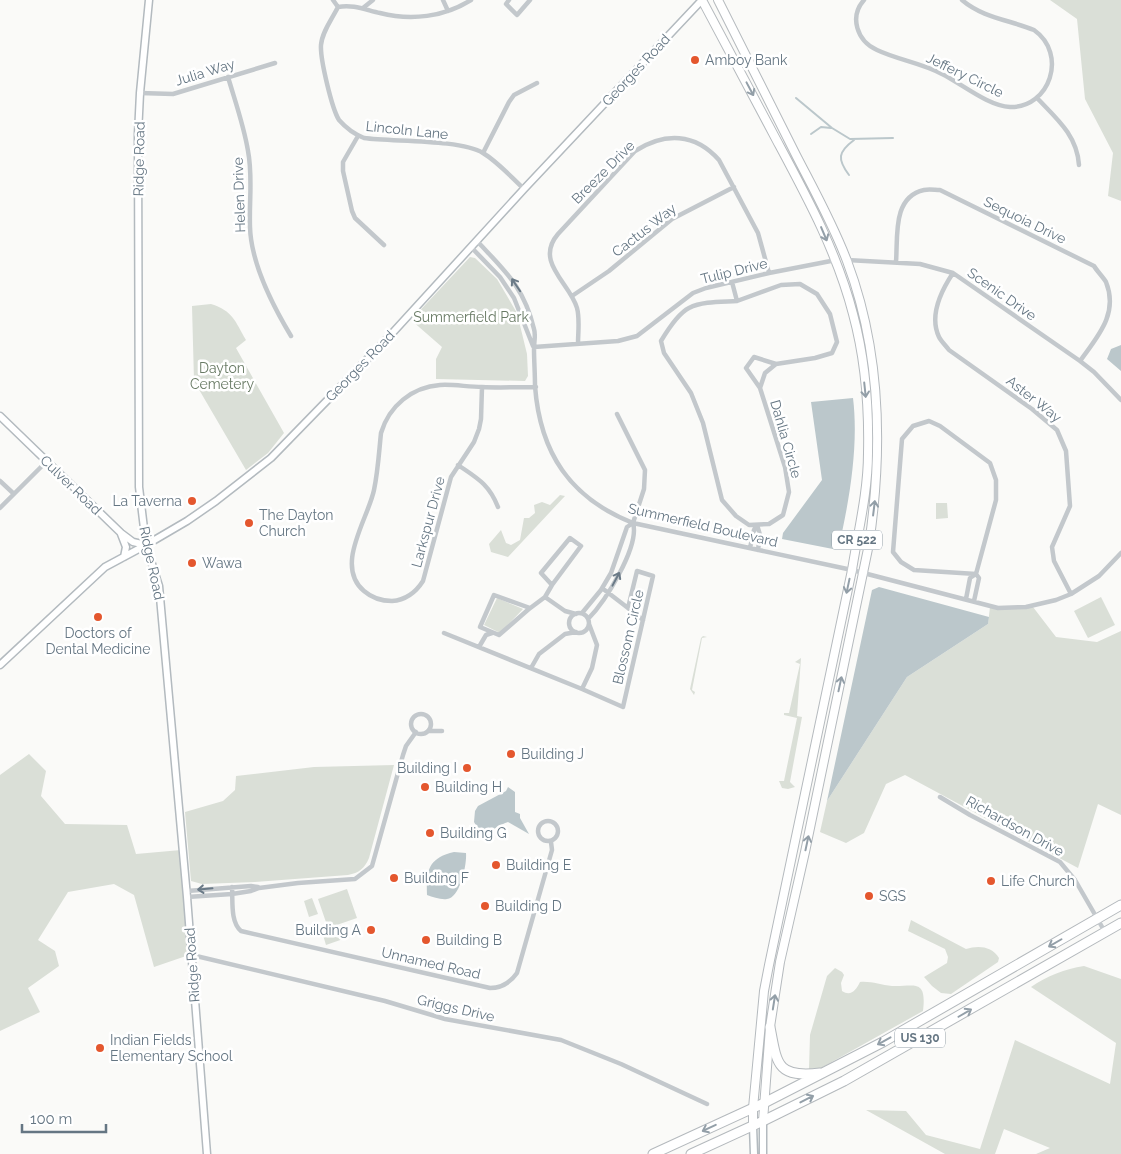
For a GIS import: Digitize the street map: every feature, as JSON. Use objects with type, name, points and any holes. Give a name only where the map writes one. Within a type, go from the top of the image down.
[{"type":"highway","name":"US 130","points":[[653,1154],[825,1073],[883,1042],[1121,904]]},
{"type":"highway","name":"US 130","points":[[691,1154],[753,1126],[851,1076],[1121,923]]},
{"type":"highway","points":[[770,1027],[774,1050],[782,1069],[791,1074],[798,1075],[825,1073]]},
{"type":"main road","name":"CR 522","points":[[702,0],[816,213],[836,260],[854,315],[863,365],[868,414],[868,456],[862,511],[852,570],[764,991],[753,1108]]},
{"type":"main road","name":"CR 522","points":[[718,0],[829,219],[846,260],[867,335],[877,395],[878,459],[875,501],[864,573],[780,962],[770,1027],[763,1121]]},
{"type":"main road","points":[[753,1108],[753,1126]]},
{"type":"street","name":"Ridge Road","points":[[149,0],[140,93],[138,153],[139,487],[146,546],[160,586],[187,894],[207,1154]]},
{"type":"street","points":[[333,0],[338,7],[349,5],[388,15],[410,17],[426,16],[448,11],[470,0]]},
{"type":"street","points":[[362,8],[366,7],[373,0]]},
{"type":"street","points":[[443,0],[448,11]]},
{"type":"street","points":[[509,0],[506,4],[517,15],[530,0]]},
{"type":"street","name":"Georges Road","points":[[0,665],[105,567],[146,546],[216,501],[271,458],[386,340],[524,189],[702,0]]},
{"type":"street","name":"Jeffery Circle","points":[[864,0],[856,14],[856,28],[864,40],[876,50],[940,73],[1002,106],[1017,107],[1037,98]]},
{"type":"street","points":[[962,0],[970,7],[993,18],[1034,30],[1048,44],[1053,61],[1053,69],[1048,82],[1037,98],[1072,138],[1080,165]]},
{"type":"street","name":"Lincoln Lane","points":[[338,7],[323,37],[321,55],[334,110],[339,120],[358,136],[381,140],[469,148],[484,153],[524,189]]},
{"type":"street","name":"Julia Way","points":[[140,93],[173,94],[274,63]]},
{"type":"street","name":"Helen Drive","points":[[228,77],[248,149],[251,177],[250,227],[252,243],[273,306],[291,336]]},
{"type":"street","points":[[484,153],[509,102],[514,96],[537,83]]},
{"type":"street","points":[[358,136],[343,162],[343,171],[352,211],[355,218],[384,245]]},
{"type":"street","name":"Breeze Drive","points":[[578,344],[577,308],[572,296],[551,264],[549,252],[553,240],[635,151],[650,144],[674,138],[685,138],[711,151],[719,160],[734,187],[760,240],[769,273]]},
{"type":"street","name":"Cactus Way","points":[[572,296],[609,271],[672,219],[734,187]]},
{"type":"street","name":"Sequoia Drive","points":[[896,262],[900,211],[907,198],[923,190],[940,190],[1094,266],[1106,282],[1111,305],[1105,325],[1080,361]]},
{"type":"street","name":"Summerfield Boulevard","points":[[477,241],[509,274],[524,297],[535,332],[534,347],[538,415],[543,432],[560,469],[586,496],[618,517],[633,523],[864,573]]},
{"type":"street","name":"Summerfield Boulevard","points":[[471,247],[500,277],[514,298],[534,347]]},
{"type":"street","name":"Tulip Drive","points":[[534,347],[618,341],[637,336],[693,293],[769,273],[836,260]]},
{"type":"street","name":"Scenic Drive","points":[[846,260],[920,264],[953,273],[1080,361],[1121,400]]},
{"type":"street","name":"Aster Way","points":[[953,273],[937,305],[934,319],[939,337],[949,350],[1032,409],[1057,430],[1066,450],[1070,481],[1070,506],[1052,547],[1054,561],[1071,594]]},
{"type":"street","points":[[732,282],[737,301]]},
{"type":"street","points":[[756,525],[749,525],[736,516],[722,500],[703,423],[690,393],[664,352],[661,341],[668,328],[688,308],[704,304],[737,301],[781,285],[800,284],[817,294],[830,314],[837,342],[832,353],[815,358],[776,364],[754,357],[746,368],[760,388]]},
{"type":"street","name":"Dahlia Circle","points":[[756,525],[769,524],[783,515],[789,492],[785,468],[760,388],[765,373],[776,364]]},
{"type":"street","name":"Larkspur Drive","points":[[482,387],[481,418],[474,442],[450,477],[428,567],[419,587],[400,600],[384,601],[369,595],[353,577],[351,559],[374,492],[381,432],[393,409],[401,401],[421,389],[440,384],[482,387],[536,387]]},
{"type":"street","points":[[565,634],[572,617],[579,614],[602,588],[611,573],[627,527],[633,523],[644,489],[645,470],[617,414]]},
{"type":"street","name":"Culver Road","points":[[0,416],[121,533],[133,542],[146,546]]},
{"type":"street","points":[[974,601],[978,578],[976,574],[996,500],[996,480],[990,463],[940,426],[929,421],[913,426],[902,439],[893,552],[901,562],[914,570],[976,574]]},
{"type":"street","points":[[0,508],[47,461]]},
{"type":"street","points":[[458,465],[484,482],[498,507]]},
{"type":"street","points":[[0,481],[14,494]]},
{"type":"street","name":"Blossom Circle","points":[[584,632],[626,561],[635,530],[633,523]]},
{"type":"street","points":[[750,548],[756,525]]},
{"type":"street","points":[[756,525],[760,535],[758,550]]},
{"type":"street","points":[[121,533],[126,547],[124,556]]},
{"type":"street","points":[[529,609],[494,595],[480,627],[499,635],[545,597],[582,546],[570,538],[541,573],[552,585]]},
{"type":"street","points":[[864,573],[998,608],[1026,606],[1056,600],[1071,594],[1099,576],[1121,553]]},
{"type":"street","name":"Blossom Circle","points":[[444,633],[623,707],[653,576],[637,571],[628,608],[602,588]]},
{"type":"street","points":[[966,599],[970,578],[976,574]]},
{"type":"street","name":"Blossom Circle","points":[[545,597],[565,611],[579,614],[589,622],[597,645],[592,668],[582,690]]},
{"type":"street","points":[[628,608],[643,620]]},
{"type":"street","points":[[565,611],[572,630],[576,632]]},
{"type":"street","points":[[531,668],[539,654],[565,634],[584,632],[594,635]]},
{"type":"street","points":[[480,647],[486,635],[492,633]]},
{"type":"street","points":[[428,731],[431,724],[427,715],[420,714],[412,720],[412,726],[416,732],[442,731]]},
{"type":"street","points":[[187,894],[232,894],[298,882],[356,879],[372,866],[403,755],[406,746],[416,732]]},
{"type":"street","name":"Richardson Drive","points":[[940,797],[1060,862],[1075,880],[1105,932]]},
{"type":"street","name":"Unnamed Road","points":[[547,821],[556,824],[559,831],[557,838],[551,842],[544,841],[538,834],[539,827],[547,821]]},
{"type":"street","name":"Unnamed Road","points":[[232,887],[234,921],[236,927],[241,930],[490,988],[498,988],[510,981],[517,973],[552,850],[551,842]]},
{"type":"street","points":[[187,894],[232,887],[251,886],[259,888]]},
{"type":"street","name":"Griggs Drive","points":[[192,955],[385,1001],[445,1019],[561,1040],[621,1064],[707,1104]]},
{"type":"street","points":[[763,1121],[763,1154]]},
{"type":"street","points":[[753,1126],[754,1154]]},
{"type":"green space","points":[[1050,0],[1121,0],[1121,201],[1108,196],[1113,153],[1085,99],[1077,19]]},
{"type":"green space","name":"Summerfield Park","points":[[470,257],[475,258],[497,279],[517,313],[527,354],[528,376],[525,381],[436,379],[436,359],[442,347],[411,320]]},
{"type":"green space","name":"Dayton Cemetery","points":[[211,304],[229,313],[239,327],[246,340],[236,348],[284,433],[268,453],[246,470],[194,381],[192,306]]},
{"type":"green space","points":[[560,495],[565,496],[508,557],[491,552],[489,544],[501,530],[506,543],[511,545],[520,540],[524,518],[529,518],[535,513],[534,505],[542,502],[550,505]]},
{"type":"green space","points":[[936,503],[947,503],[948,518],[936,519]]},
{"type":"green space","points":[[1101,597],[1115,625],[1088,638],[1074,611]]},
{"type":"green space","points":[[497,598],[523,609],[500,633],[484,625]]},
{"type":"green space","points":[[990,607],[1033,607],[1056,637],[1097,642],[1121,631],[1121,815],[1098,804],[1078,868],[905,775],[886,784],[864,833],[846,843],[820,832],[827,801],[907,677],[988,624]]},
{"type":"green space","points":[[703,636],[707,637],[702,638],[692,690],[695,692],[694,695],[690,689],[701,638]]},
{"type":"green space","points":[[801,658],[797,716],[802,717],[790,782],[795,787],[788,789],[782,788],[779,781],[784,781],[797,718],[784,715],[784,713],[789,713],[800,664],[795,662]]},
{"type":"green space","points":[[29,754],[46,771],[41,796],[65,824],[127,825],[136,854],[181,850],[189,955],[154,967],[134,895],[114,884],[68,892],[38,940],[55,951],[59,966],[28,988],[40,1012],[0,1031],[0,775]]},
{"type":"green space","points":[[394,765],[369,858],[366,865],[355,873],[255,882],[202,884],[191,881],[185,812],[223,801],[235,790],[236,776],[314,767]]},
{"type":"green space","points":[[347,889],[357,918],[328,928],[318,899]]},
{"type":"green space","points":[[312,898],[318,914],[309,917],[304,901]]},
{"type":"green space","points":[[911,920],[966,949],[984,947],[989,949],[999,958],[998,962],[951,994],[941,993],[924,977],[947,963],[948,957],[945,949],[908,931]]},
{"type":"green space","points":[[342,925],[346,938],[326,945],[322,932]]},
{"type":"green space","points":[[1084,966],[1121,979],[1121,1154],[1036,1154],[1050,1148],[1004,1129],[995,1154],[945,1154],[866,1110],[906,1111],[926,1135],[980,1149],[1015,1040],[1110,1084],[1116,1043],[1031,987],[1056,974]]},
{"type":"green space","points":[[835,968],[844,975],[841,983],[842,991],[845,993],[853,992],[860,982],[892,986],[917,986],[923,993],[923,1011],[821,1068],[809,1069],[810,1035],[827,976]]},
{"type":"shaded area","points":[[1121,345],[1121,371],[1107,359],[1111,349]]},
{"type":"shaded area","points":[[853,398],[855,416],[854,455],[846,513],[838,550],[782,539],[783,533],[822,480],[811,402]]},
{"type":"shaded area","points":[[879,587],[989,617],[988,624],[907,677],[827,801],[872,590]]},
{"type":"shaded area","points":[[508,787],[515,792],[515,812],[520,814],[520,818],[529,834],[508,822],[489,831],[481,831],[474,822],[475,811],[478,806],[506,791]]},
{"type":"shaded area","points":[[454,852],[466,853],[464,873],[456,893],[447,899],[427,895],[427,879],[430,867],[439,858]]},
{"type":"waterway","points":[[796,98],[832,128],[850,139],[893,138]]},
{"type":"waterway","points":[[811,134],[821,127],[831,128]]},
{"type":"waterway","points":[[849,175],[842,164],[841,156],[845,148],[854,140]]},
{"type":"place","name":"Amboy Bank","points":[[695,60]]},
{"type":"place","name":"La Taverna","points":[[192,501]]},
{"type":"place","name":"The Dayton Church","points":[[249,523]]},
{"type":"place","name":"Wawa","points":[[192,563]]},
{"type":"place","name":"Doctors of Dental Medicine","points":[[98,617]]},
{"type":"place","name":"Building J","points":[[511,754]]},
{"type":"place","name":"Building I","points":[[467,768]]},
{"type":"place","name":"Building H","points":[[425,787]]},
{"type":"place","name":"Building G","points":[[430,833]]},
{"type":"place","name":"Building E","points":[[496,865]]},
{"type":"place","name":"Building F","points":[[394,878]]},
{"type":"place","name":"Life Church","points":[[991,881]]},
{"type":"place","name":"SGS","points":[[869,896]]},
{"type":"place","name":"Building D","points":[[485,906]]},
{"type":"place","name":"Building A","points":[[371,930]]},
{"type":"place","name":"Building B","points":[[426,940]]},
{"type":"place","name":"Indian Fields Elementary School","points":[[100,1048]]}]
